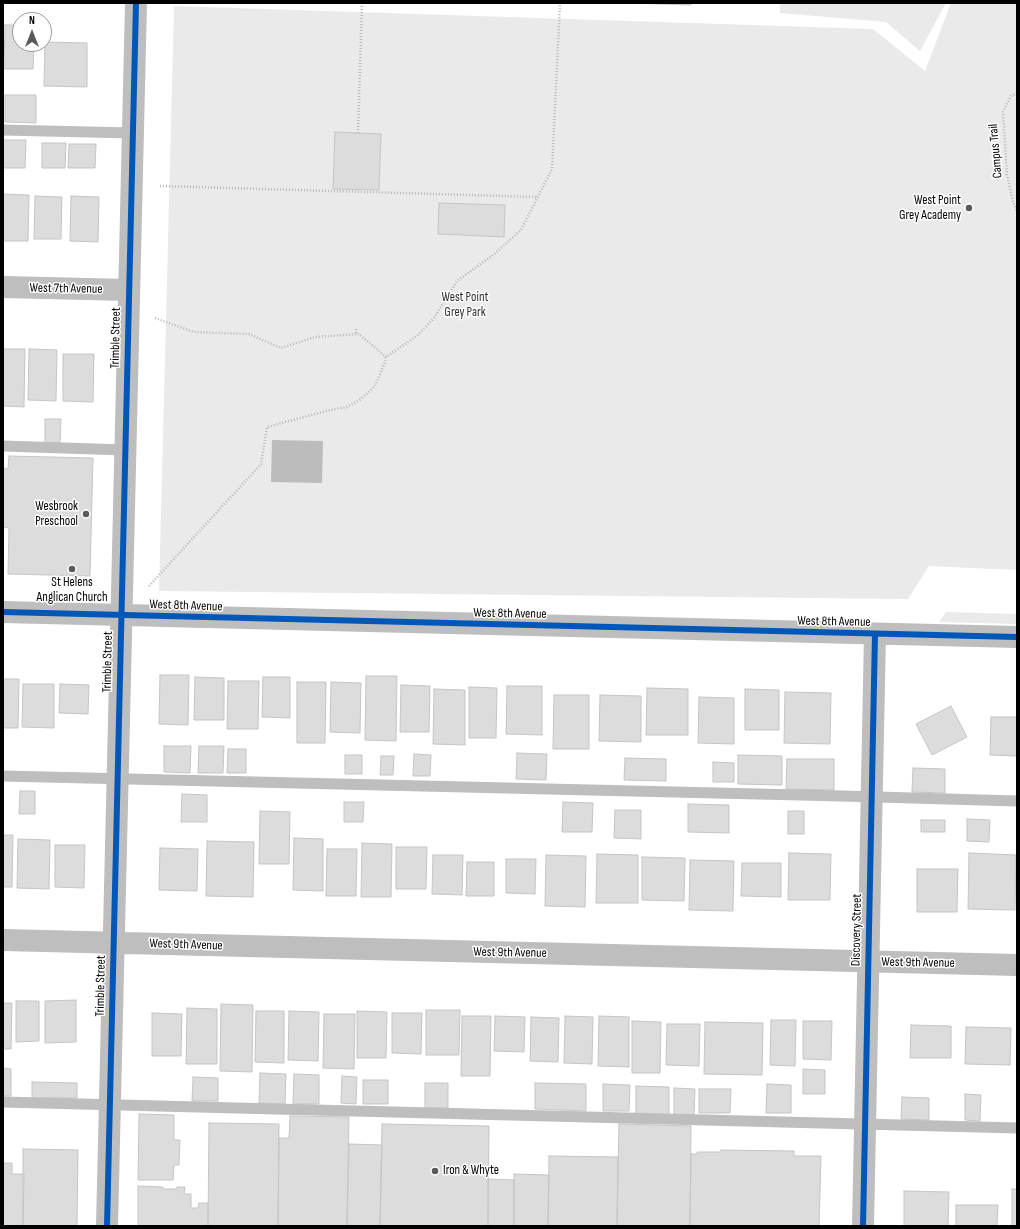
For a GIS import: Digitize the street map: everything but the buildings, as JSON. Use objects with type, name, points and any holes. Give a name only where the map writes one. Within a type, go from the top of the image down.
[{"type":"street","name":"Trimble Street","points":[[107,1226],[124,450],[136,3]]},
{"type":"street","name":"West 7th Avenue","points":[[3,287],[128,290]]},
{"type":"street","name":"West 8th Avenue","points":[[3,612],[1017,637]]},
{"type":"street","name":"Discovery Street","points":[[863,1226],[874,634]]},
{"type":"street","name":"West 9th Avenue","points":[[3,940],[1017,965]]},
{"type":"lane","points":[[3,130],[132,133]]},
{"type":"lane","points":[[3,446],[124,450]]},
{"type":"lane","points":[[3,776],[871,796],[1017,801]]},
{"type":"lane","points":[[3,1102],[1017,1128]]},
{"type":"path","points":[[358,133],[362,3]]},
{"type":"path","points":[[149,586],[261,464],[267,427],[330,410],[347,407],[361,399],[375,386],[386,357],[418,335],[434,318],[457,281],[494,255],[521,230],[552,169],[560,3]]},
{"type":"path","points":[[160,186],[538,197]]},
{"type":"path","points":[[155,318],[194,332],[250,334],[281,348],[315,337],[359,334],[386,357]]},
{"type":"path","points":[[356,329],[356,334]]},
{"type":"green space","points":[[780,3],[946,3],[920,51],[886,22],[780,13]]},
{"type":"green space","name":"West Point Grey Park","points":[[951,3],[1017,3],[1017,570],[929,566],[908,599],[159,591],[174,6],[873,29],[925,71]]},
{"type":"green space","points":[[946,612],[1017,614],[1017,624],[939,622]]},
{"type":"shaded area","points":[[272,440],[323,441],[322,483],[271,482]]},
{"type":"cycle path","points":[[107,1226],[136,3]]},
{"type":"cycle path","points":[[3,612],[1017,637]]},
{"type":"cycle path","points":[[863,1226],[875,634]]},
{"type":"place","name":"West Point Grey Academy","points":[[969,208]]},
{"type":"place","name":"Wesbrook Preschool","points":[[86,514]]},
{"type":"place","name":"St Helens Anglican Church","points":[[72,569]]},
{"type":"place","name":"Iron & Whyte","points":[[435,1171]]}]
